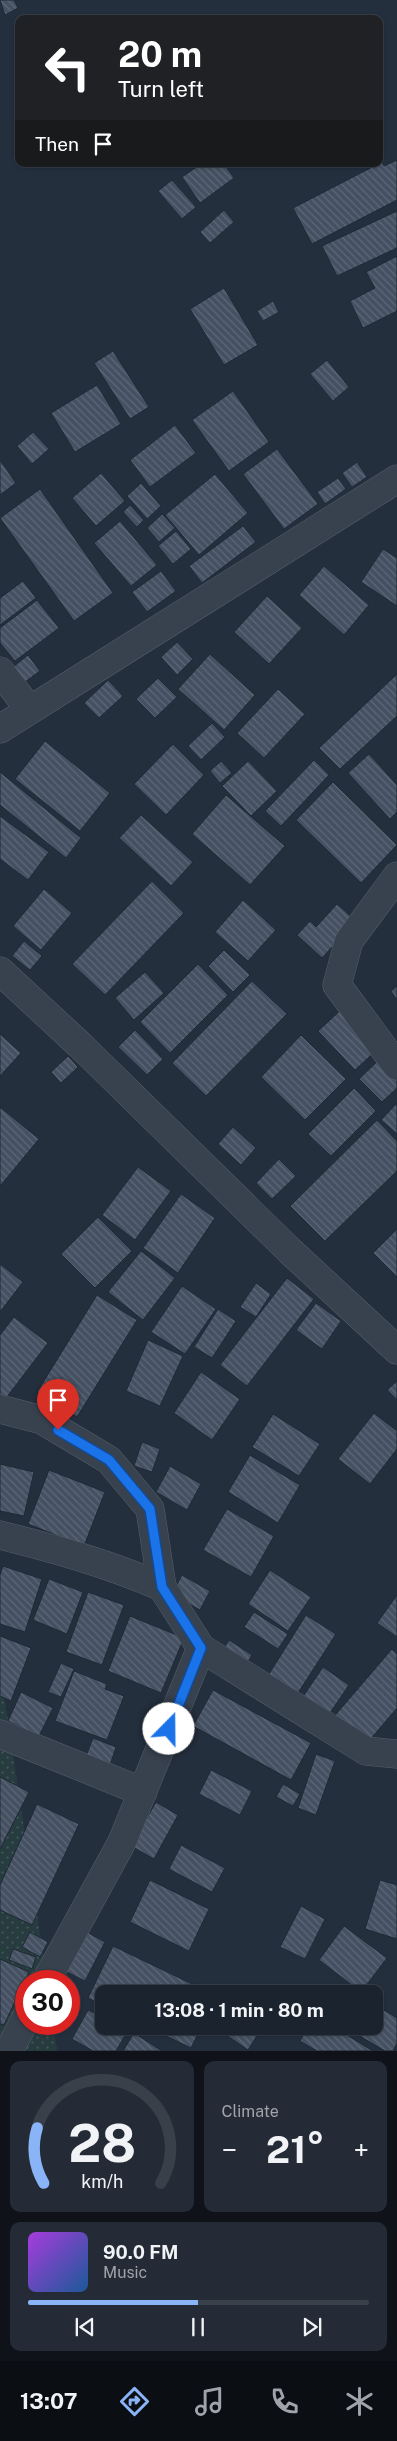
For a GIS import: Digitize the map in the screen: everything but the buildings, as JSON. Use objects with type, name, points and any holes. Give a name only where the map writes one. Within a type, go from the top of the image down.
[{"type":"street","points":[[0,729],[29,709],[397,480]]},
{"type":"street","points":[[0,671],[29,709]]},
{"type":"street","points":[[397,876],[349,941],[337,986],[397,1066]]},
{"type":"street","points":[[0,971],[88,1053],[290,1251],[397,1350]]},
{"type":"street","points":[[0,1409],[42,1420],[109,1460],[150,1509],[162,1587],[201,1648],[366,1751],[397,1754]]},
{"type":"street","points":[[0,1535],[80,1555],[115,1567],[162,1587]]},
{"type":"street","points":[[52,1970],[122,1842],[201,1648]]},
{"type":"street","points":[[0,1734],[143,1792]]},
{"type":"street","points":[[9,2051],[17,2035]]},
{"type":"green space","points":[[0,1668],[45,1970],[15,1970],[15,2035],[55,2035],[57,2051],[0,2051]]},
{"type":"route","points":[[58,1430],[109,1460],[150,1509],[162,1587],[201,1648],[169,1729]]}]
